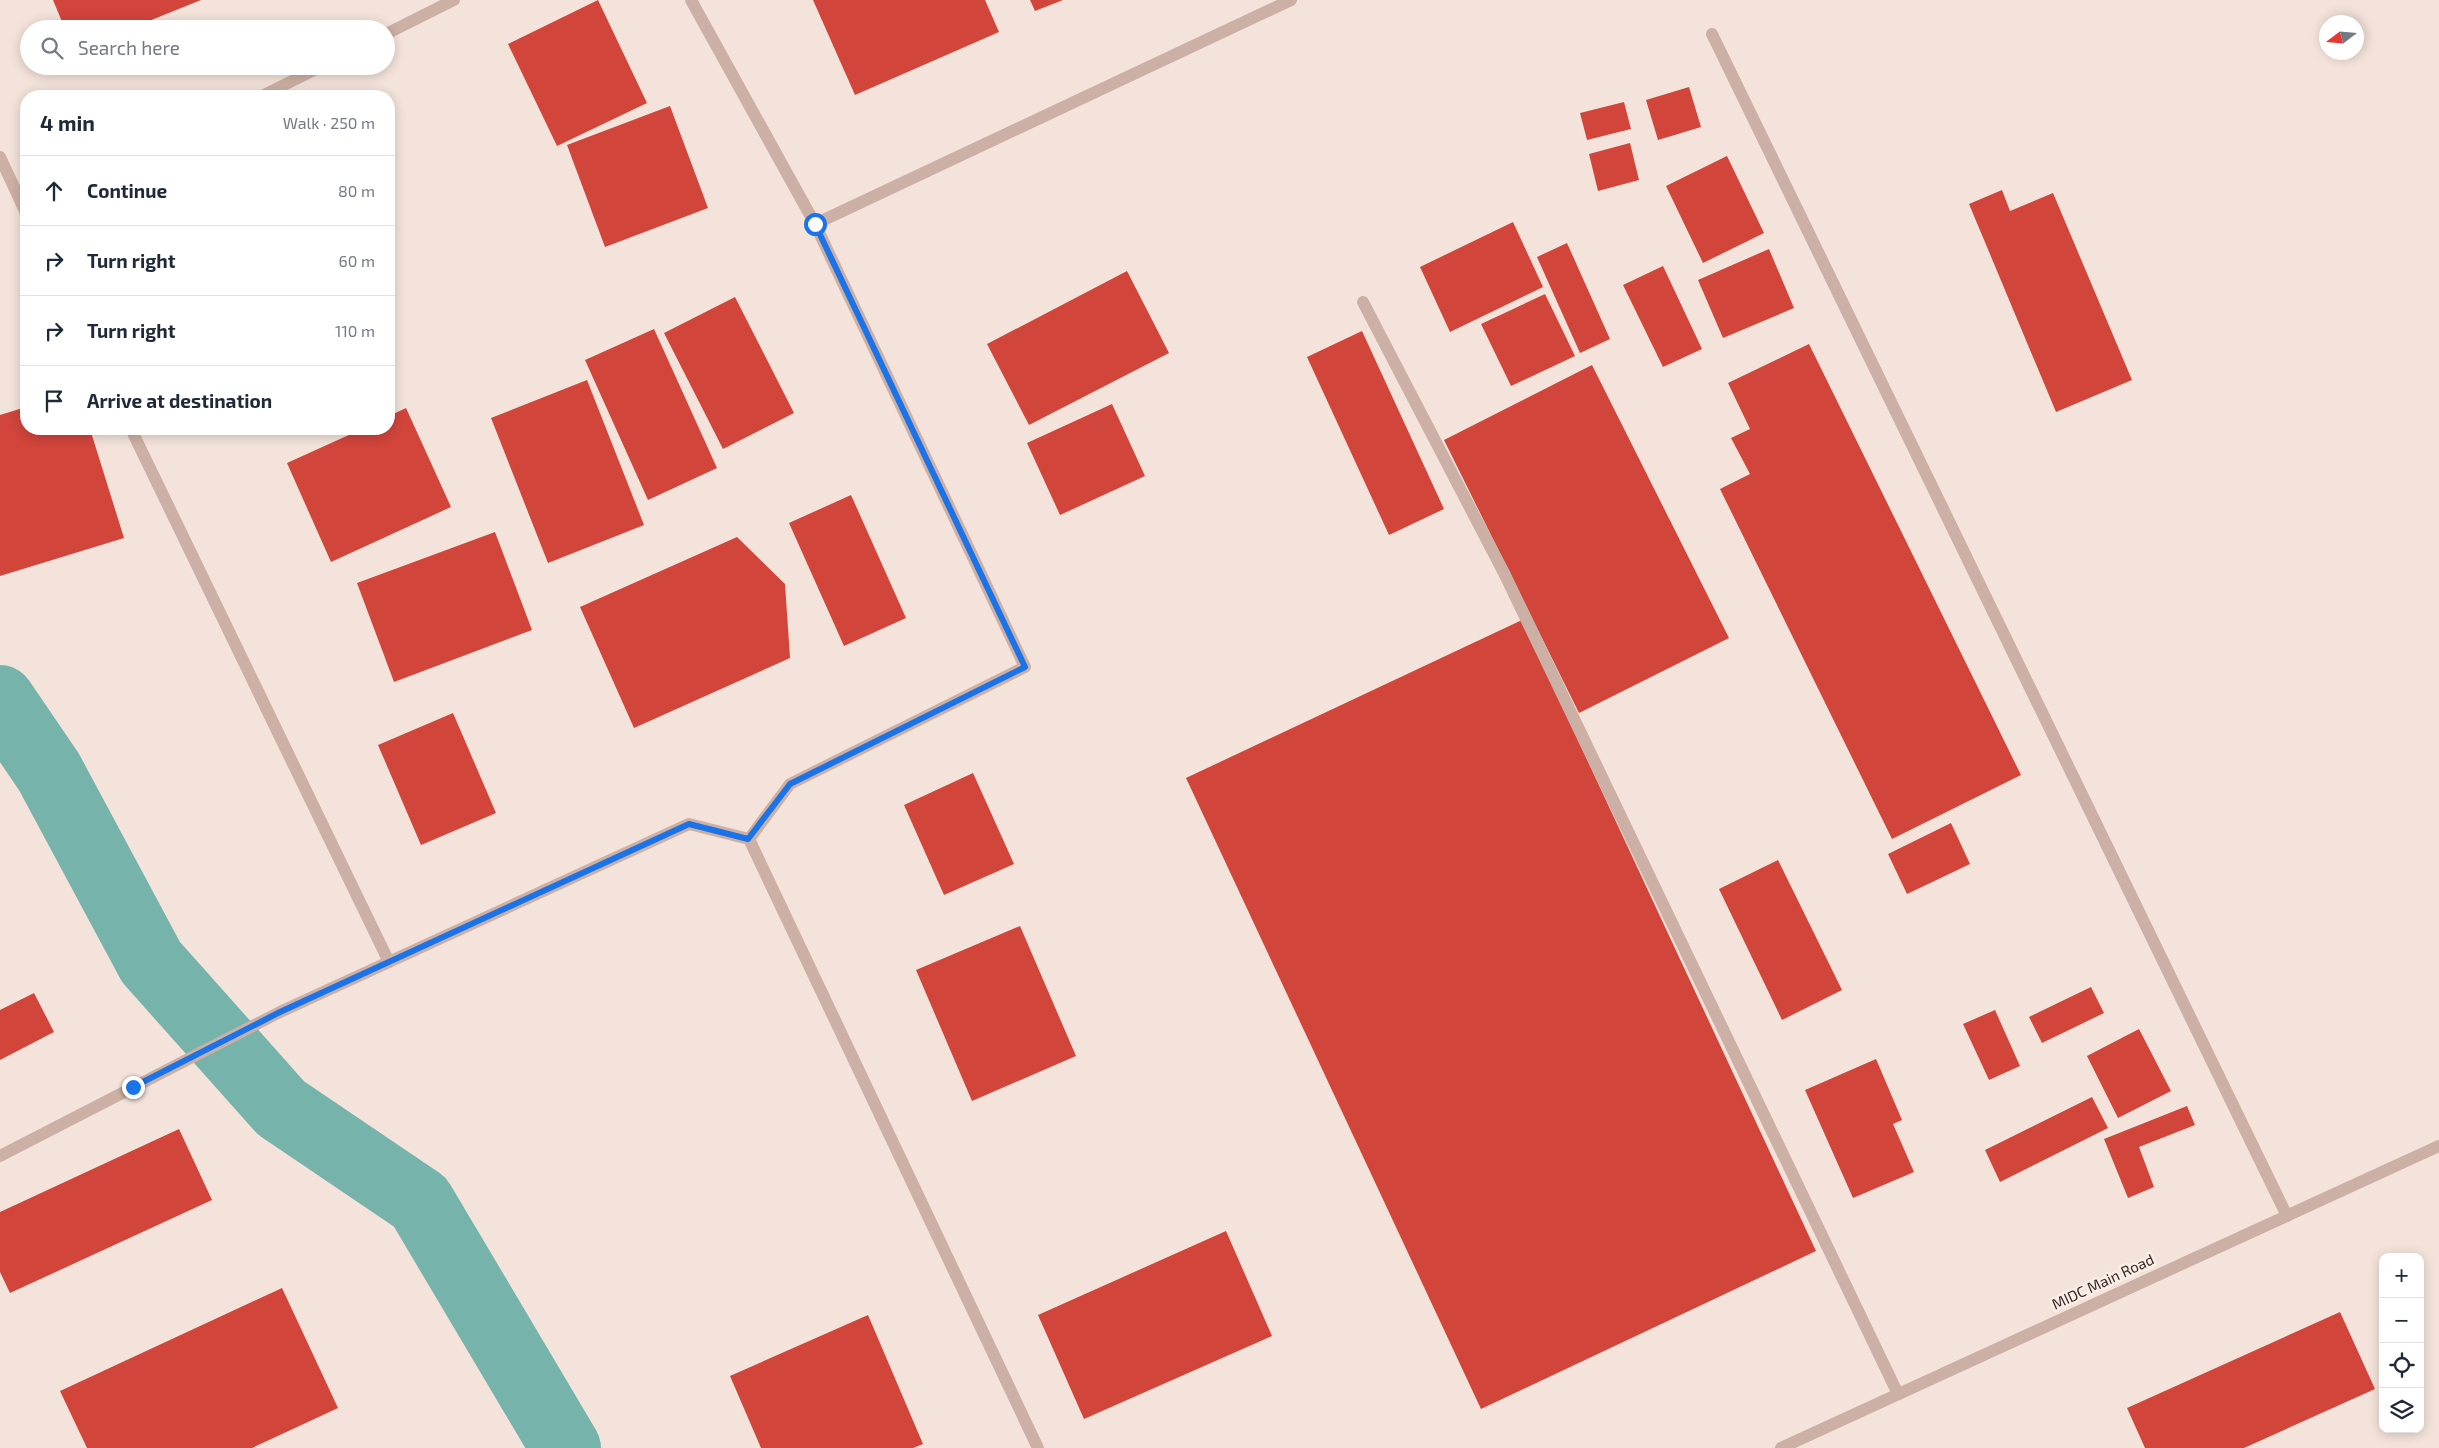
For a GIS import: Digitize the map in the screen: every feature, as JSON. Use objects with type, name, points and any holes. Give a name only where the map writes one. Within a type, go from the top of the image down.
[{"type":"street","points":[[395,30],[454,0]]},
{"type":"street","points":[[691,0],[815,224],[1025,667],[790,784],[748,839]]},
{"type":"street","points":[[815,224],[1291,0]]},
{"type":"street","points":[[1712,34],[2287,1216]]},
{"type":"street","points":[[274,90],[304,75]]},
{"type":"street","points":[[0,157],[20,200]]},
{"type":"street","points":[[1362,302],[1505,575],[1898,1394]]},
{"type":"street","points":[[134,435],[389,962]]},
{"type":"street","points":[[0,1156],[280,1012],[689,824],[748,839]]},
{"type":"street","points":[[748,839],[1038,1448]]},
{"type":"street","name":"MIDC Main Road","points":[[1781,1448],[2439,1146]]},
{"type":"building","points":[[53,0],[201,0],[151,20],[61,20]]},
{"type":"building","points":[[598,0],[647,103],[557,146],[508,44]]},
{"type":"building","points":[[813,0],[985,0],[999,32],[855,95]]},
{"type":"building","points":[[1030,0],[1063,0],[1035,11]]},
{"type":"building","points":[[1689,87],[1701,127],[1658,140],[1646,100]]},
{"type":"building","points":[[1624,102],[1631,129],[1587,140],[1580,113]]},
{"type":"building","points":[[670,106],[708,208],[605,247],[567,145]]},
{"type":"building","points":[[1630,143],[1639,180],[1598,191],[1589,154]]},
{"type":"building","points":[[1727,156],[1764,233],[1703,263],[1666,186]]},
{"type":"building","points":[[2002,190],[2010,211],[2053,193],[2132,380],[2056,412],[1969,204]]},
{"type":"building","points":[[1513,222],[1543,287],[1450,332],[1420,267]]},
{"type":"building","points":[[1567,243],[1610,339],[1580,353],[1537,257]]},
{"type":"building","points":[[1769,249],[1794,308],[1723,338],[1698,280]]},
{"type":"building","points":[[1663,266],[1702,349],[1663,367],[1623,285]]},
{"type":"building","points":[[1127,271],[1169,353],[1029,425],[987,344]]},
{"type":"building","points":[[1545,294],[1575,356],[1511,386],[1481,324]]},
{"type":"building","points":[[735,297],[794,413],[723,449],[664,333]]},
{"type":"building","points":[[654,329],[717,468],[648,500],[585,360]]},
{"type":"building","points":[[1362,331],[1444,509],[1389,535],[1307,357]]},
{"type":"building","points":[[1809,344],[2021,775],[1892,839],[1720,489],[1750,474],[1731,438],[1750,429],[1728,383]]},
{"type":"building","points":[[1592,365],[1729,638],[1579,713],[1444,440]]},
{"type":"building","points":[[587,380],[644,525],[548,563],[491,418]]},
{"type":"building","points":[[1112,404],[1145,476],[1060,515],[1027,443]]},
{"type":"building","points":[[406,408],[451,507],[331,562],[287,463],[349,435],[395,435],[395,413]]},
{"type":"building","points":[[20,409],[20,435],[92,435],[124,538],[0,576],[0,415]]},
{"type":"building","points":[[851,495],[906,618],[844,646],[789,523]]},
{"type":"building","points":[[495,532],[532,630],[394,682],[357,583]]},
{"type":"building","points":[[737,537],[785,584],[790,658],[634,728],[580,607]]},
{"type":"building","points":[[1522,620],[1816,1251],[1481,1409],[1186,778]]},
{"type":"building","points":[[453,713],[496,813],[421,845],[378,745]]},
{"type":"building","points":[[973,773],[1014,864],[944,895],[904,805]]},
{"type":"building","points":[[1951,823],[1970,864],[1907,894],[1888,854]]},
{"type":"building","points":[[1778,860],[1842,990],[1782,1020],[1719,889]]},
{"type":"building","points":[[1020,926],[1076,1056],[972,1101],[916,970]]},
{"type":"building","points":[[2091,987],[2104,1013],[2042,1043],[2029,1017]]},
{"type":"building","points":[[34,993],[54,1032],[0,1060],[0,1010]]},
{"type":"building","points":[[1995,1010],[2020,1066],[1989,1080],[1963,1024]]},
{"type":"building","points":[[2139,1029],[2171,1091],[2118,1118],[2087,1056]]},
{"type":"building","points":[[1876,1059],[1902,1120],[1893,1124],[1914,1172],[1853,1198],[1805,1090]]},
{"type":"building","points":[[2092,1097],[2108,1128],[2000,1182],[1985,1150]]},
{"type":"building","points":[[2187,1106],[2195,1125],[2139,1147],[2154,1187],[2128,1198],[2104,1139]]},
{"type":"building","points":[[179,1129],[212,1200],[10,1293],[0,1272],[0,1212]]},
{"type":"building","points":[[1226,1231],[1272,1336],[1084,1419],[1038,1315]]},
{"type":"building","points":[[282,1288],[338,1408],[252,1448],[87,1448],[60,1391]]},
{"type":"building","points":[[2340,1312],[2375,1389],[2244,1448],[2145,1448],[2127,1408]]},
{"type":"building","points":[[868,1315],[923,1444],[913,1448],[761,1448],[730,1376]]},
{"type":"waterway","points":[[0,700],[49,772],[151,962],[281,1108],[420,1202],[566,1448]]},
{"type":"route","points":[[133,1087],[280,1012],[689,824],[748,839],[790,784],[1025,667],[815,224]]}]
